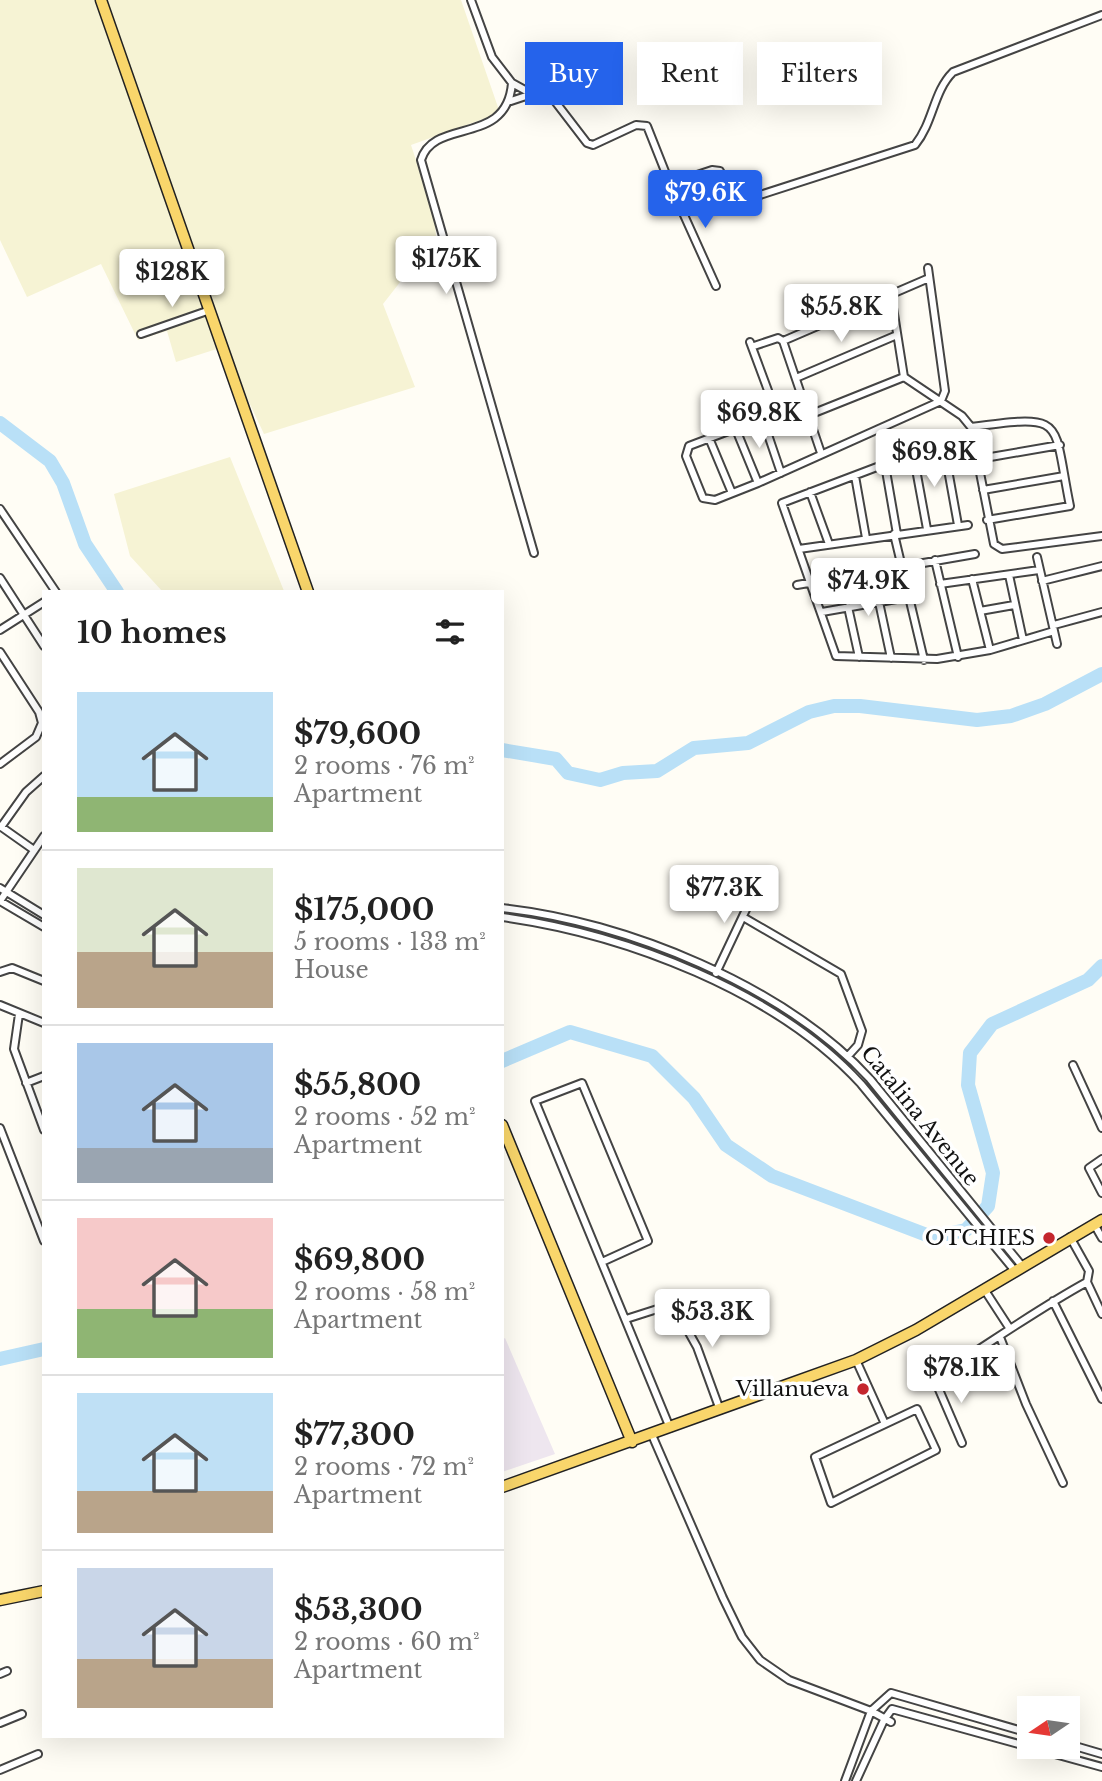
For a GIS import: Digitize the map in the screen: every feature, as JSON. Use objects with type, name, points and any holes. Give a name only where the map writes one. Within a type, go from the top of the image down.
[{"type":"main road","points":[[101,0],[212,310],[306,590]]},
{"type":"main road","points":[[504,1130],[632,1442]]},
{"type":"main road","points":[[504,1486],[856,1360],[900,1339],[1098,1222]]},
{"type":"main road","points":[[0,1600],[42,1591]]},
{"type":"street","points":[[471,0],[492,57],[512,83],[525,90]]},
{"type":"street","points":[[670,184],[712,170],[720,171],[733,195],[760,195],[915,145],[926,131],[936,108],[939,86],[953,72],[1102,15]]},
{"type":"street","points":[[512,83],[511,101],[500,117],[439,139],[429,146],[421,160],[534,553]]},
{"type":"street","points":[[511,101],[525,97]]},
{"type":"street","points":[[558,105],[582,139],[593,145],[636,125],[647,126],[716,286]]},
{"type":"street","points":[[804,402],[735,427],[686,450],[703,498],[708,500],[758,483],[941,401],[945,391],[928,268]]},
{"type":"street","points":[[776,412],[752,344],[772,339],[783,341],[929,278]]},
{"type":"street","points":[[891,295],[904,377],[941,401],[971,427],[995,544],[1002,549],[1102,536]]},
{"type":"street","points":[[141,334],[212,310]]},
{"type":"street","points":[[796,378],[897,335]]},
{"type":"street","points":[[783,341],[821,453]]},
{"type":"street","points":[[809,415],[904,377]]},
{"type":"street","points":[[762,417],[781,473]]},
{"type":"street","points":[[971,427],[1038,420],[1051,426],[1060,445],[1070,506],[988,520]]},
{"type":"street","points":[[735,427],[758,483]]},
{"type":"street","points":[[709,438],[732,493]]},
{"type":"street","points":[[958,525],[943,442],[782,503],[836,656],[924,660],[958,657],[1023,640],[1102,612]]},
{"type":"street","points":[[979,459],[1060,445]]},
{"type":"street","points":[[913,453],[927,530]]},
{"type":"street","points":[[885,465],[901,566],[924,660]]},
{"type":"street","points":[[855,476],[866,538]]},
{"type":"street","points":[[983,490],[1064,477]]},
{"type":"street","points":[[810,492],[829,544]]},
{"type":"street","points":[[0,509],[55,590]]},
{"type":"street","points":[[799,549],[968,525]]},
{"type":"street","points":[[797,585],[975,554]]},
{"type":"street","points":[[1037,557],[1057,645]]},
{"type":"street","points":[[935,560],[958,657]]},
{"type":"street","points":[[1042,581],[1102,566]]},
{"type":"street","points":[[940,584],[1039,570]]},
{"type":"street","points":[[1009,575],[1023,640]]},
{"type":"street","points":[[0,578],[42,643]]},
{"type":"street","points":[[972,579],[990,650]]},
{"type":"street","points":[[822,612],[908,597]]},
{"type":"street","points":[[0,629],[42,603]]},
{"type":"street","points":[[879,603],[891,658]]},
{"type":"street","points":[[980,611],[1014,605]]},
{"type":"street","points":[[848,607],[859,657]]},
{"type":"street","points":[[0,652],[39,712],[42,723],[36,737],[0,764]]},
{"type":"street","points":[[34,850],[1,826],[26,792],[42,778]]},
{"type":"street","points":[[42,839],[3,890],[0,901],[42,927]]},
{"type":"street","points":[[712,981],[760,880]]},
{"type":"street","points":[[3,890],[42,914]]},
{"type":"street","name":"Catalina Avenue","points":[[504,908],[589,923],[652,944],[716,972],[809,1024],[848,1055],[960,1198]]},
{"type":"street","name":"Catalina Avenue","points":[[504,917],[558,926],[615,941],[712,981],[804,1031],[841,1063],[1018,1268]]},
{"type":"street","points":[[743,917],[841,974],[862,1031],[858,1045],[841,1063]]},
{"type":"street","points":[[0,972],[12,968],[42,980]]},
{"type":"street","points":[[0,1005],[42,1022]]},
{"type":"street","points":[[19,1014],[14,1049],[42,1125]]},
{"type":"street","points":[[1073,1065],[1102,1128]]},
{"type":"street","points":[[26,1083],[42,1077]]},
{"type":"street","points":[[602,1262],[648,1241],[582,1083],[535,1101],[670,1428]]},
{"type":"street","points":[[0,1128],[42,1236]]},
{"type":"street","points":[[1102,1159],[1089,1168],[1102,1194]]},
{"type":"street","points":[[1098,1222],[1102,1238]]},
{"type":"street","points":[[1070,1237],[1089,1271],[1087,1282],[1102,1314]]},
{"type":"street","points":[[962,1443],[934,1378],[1087,1282]]},
{"type":"street","points":[[984,1289],[1010,1329]]},
{"type":"street","points":[[1053,1301],[1102,1398]]},
{"type":"street","points":[[626,1319],[673,1304],[697,1347],[720,1410]]},
{"type":"street","points":[[1000,1337],[1030,1414],[1063,1483]]},
{"type":"street","points":[[856,1360],[885,1424]]},
{"type":"street","points":[[917,1409],[936,1450],[831,1503],[815,1457],[885,1424],[917,1409]]},
{"type":"street","points":[[652,1435],[742,1637],[760,1660],[789,1680],[871,1711],[887,1721]]},
{"type":"street","points":[[845,1781],[871,1711],[888,1694],[894,1693],[1017,1729]]},
{"type":"street","points":[[856,1781],[887,1721],[888,1712],[895,1709],[1102,1768]]},
{"type":"street","points":[[0,1723],[22,1714]]},
{"type":"street","points":[[861,1740],[872,1748]]},
{"type":"street","points":[[1080,1748],[1102,1754]]},
{"type":"street","points":[[0,1770],[38,1754]]},
{"type":"shaded area","points":[[0,0],[461,0],[500,113],[411,145],[434,214],[436,236],[383,304],[415,387],[264,434],[223,347],[176,362],[167,331],[138,340],[101,264],[27,297],[0,240]]},
{"type":"shaded area","points":[[230,457],[284,590],[161,590],[130,556],[114,494]]},
{"type":"shaded area","points":[[504,1339],[555,1454],[504,1471]]},
{"type":"waterway","points":[[0,423],[50,461],[63,483],[85,544],[116,590]]},
{"type":"waterway","points":[[504,750],[556,759],[568,773],[600,780],[623,773],[657,771],[694,748],[748,743],[809,712],[834,706],[860,706],[977,720],[1011,716],[1045,704],[1102,674]]},
{"type":"waterway","points":[[504,1060],[570,1032],[652,1056],[694,1098],[726,1145],[772,1176],[932,1237],[966,1230],[988,1206],[993,1173],[968,1085],[970,1053],[992,1024],[1088,980],[1102,966]]},
{"type":"waterway","points":[[0,1359],[42,1349]]},
{"type":"place","name":"OTCHIES","points":[[1049,1238]]},
{"type":"place","name":"Villanueva","points":[[863,1389]]}]
